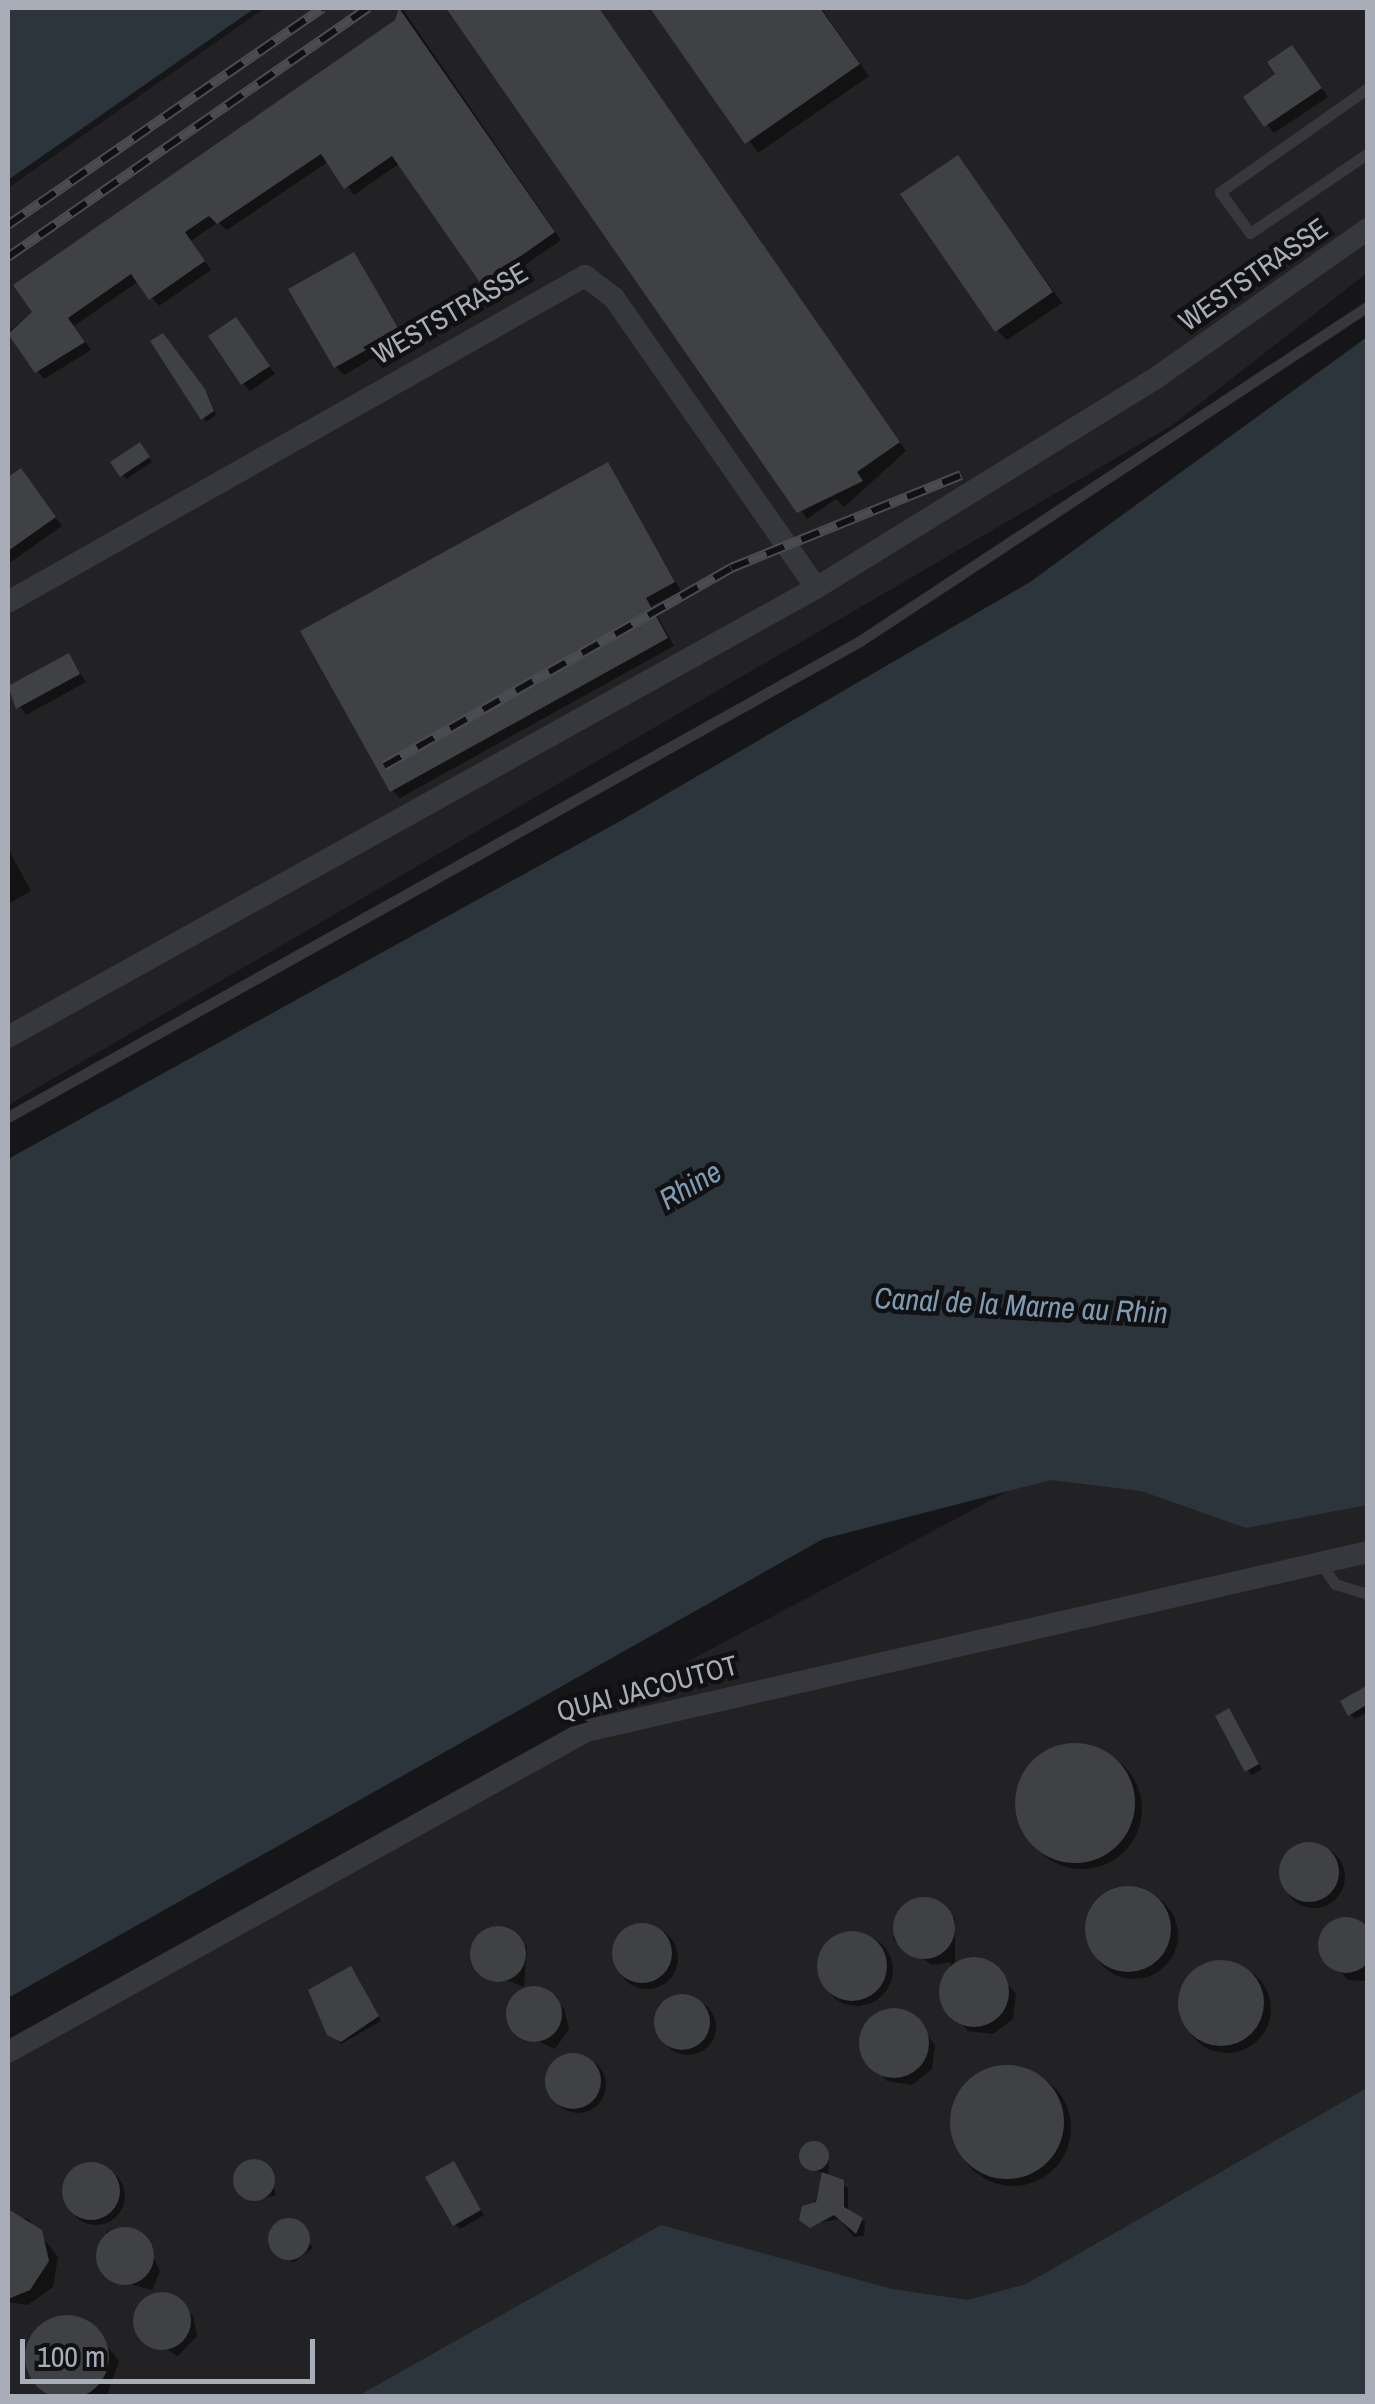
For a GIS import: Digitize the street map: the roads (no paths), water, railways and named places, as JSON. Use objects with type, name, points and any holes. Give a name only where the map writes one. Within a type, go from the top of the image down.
[{"type":"street","name":"WESTSTRASSE","points":[[8,1037],[816,588],[1153,380],[1368,230]]},
{"type":"street","name":"WESTSTRASSE","points":[[8,602],[585,276],[614,298],[816,588]]},
{"type":"street","name":"QUAI JACOUTOT","points":[[8,2052],[586,1731],[1368,1552]]},
{"type":"lane","points":[[1368,88],[1220,192],[1250,233],[1368,153]]},
{"type":"lane","points":[[8,1117],[860,640],[1368,306]]},
{"type":"lane","points":[[1319,1561],[1336,1584],[1368,1594]]},
{"type":"water","points":[[8,8],[255,8],[8,180]]},
{"type":"water","points":[[1367,337],[1367,1505],[1246,1528],[1141,1491],[1051,1480],[823,1539],[8,1998],[8,1159],[622,820],[1030,582]]},
{"type":"water","points":[[1367,2088],[1367,2396],[358,2396],[661,2225],[892,2289],[968,2300],[1026,2284]]},
{"type":"railway","points":[[8,225],[322,8]]},
{"type":"railway","points":[[8,257],[368,8]]},
{"type":"railway","points":[[384,766],[731,568],[961,475]]},
{"type":"water label","name":"Rhine","points":[[690,1185]]},
{"type":"water label","name":"Canal de la Marne au Rhin","points":[[1021,1305]]}]
